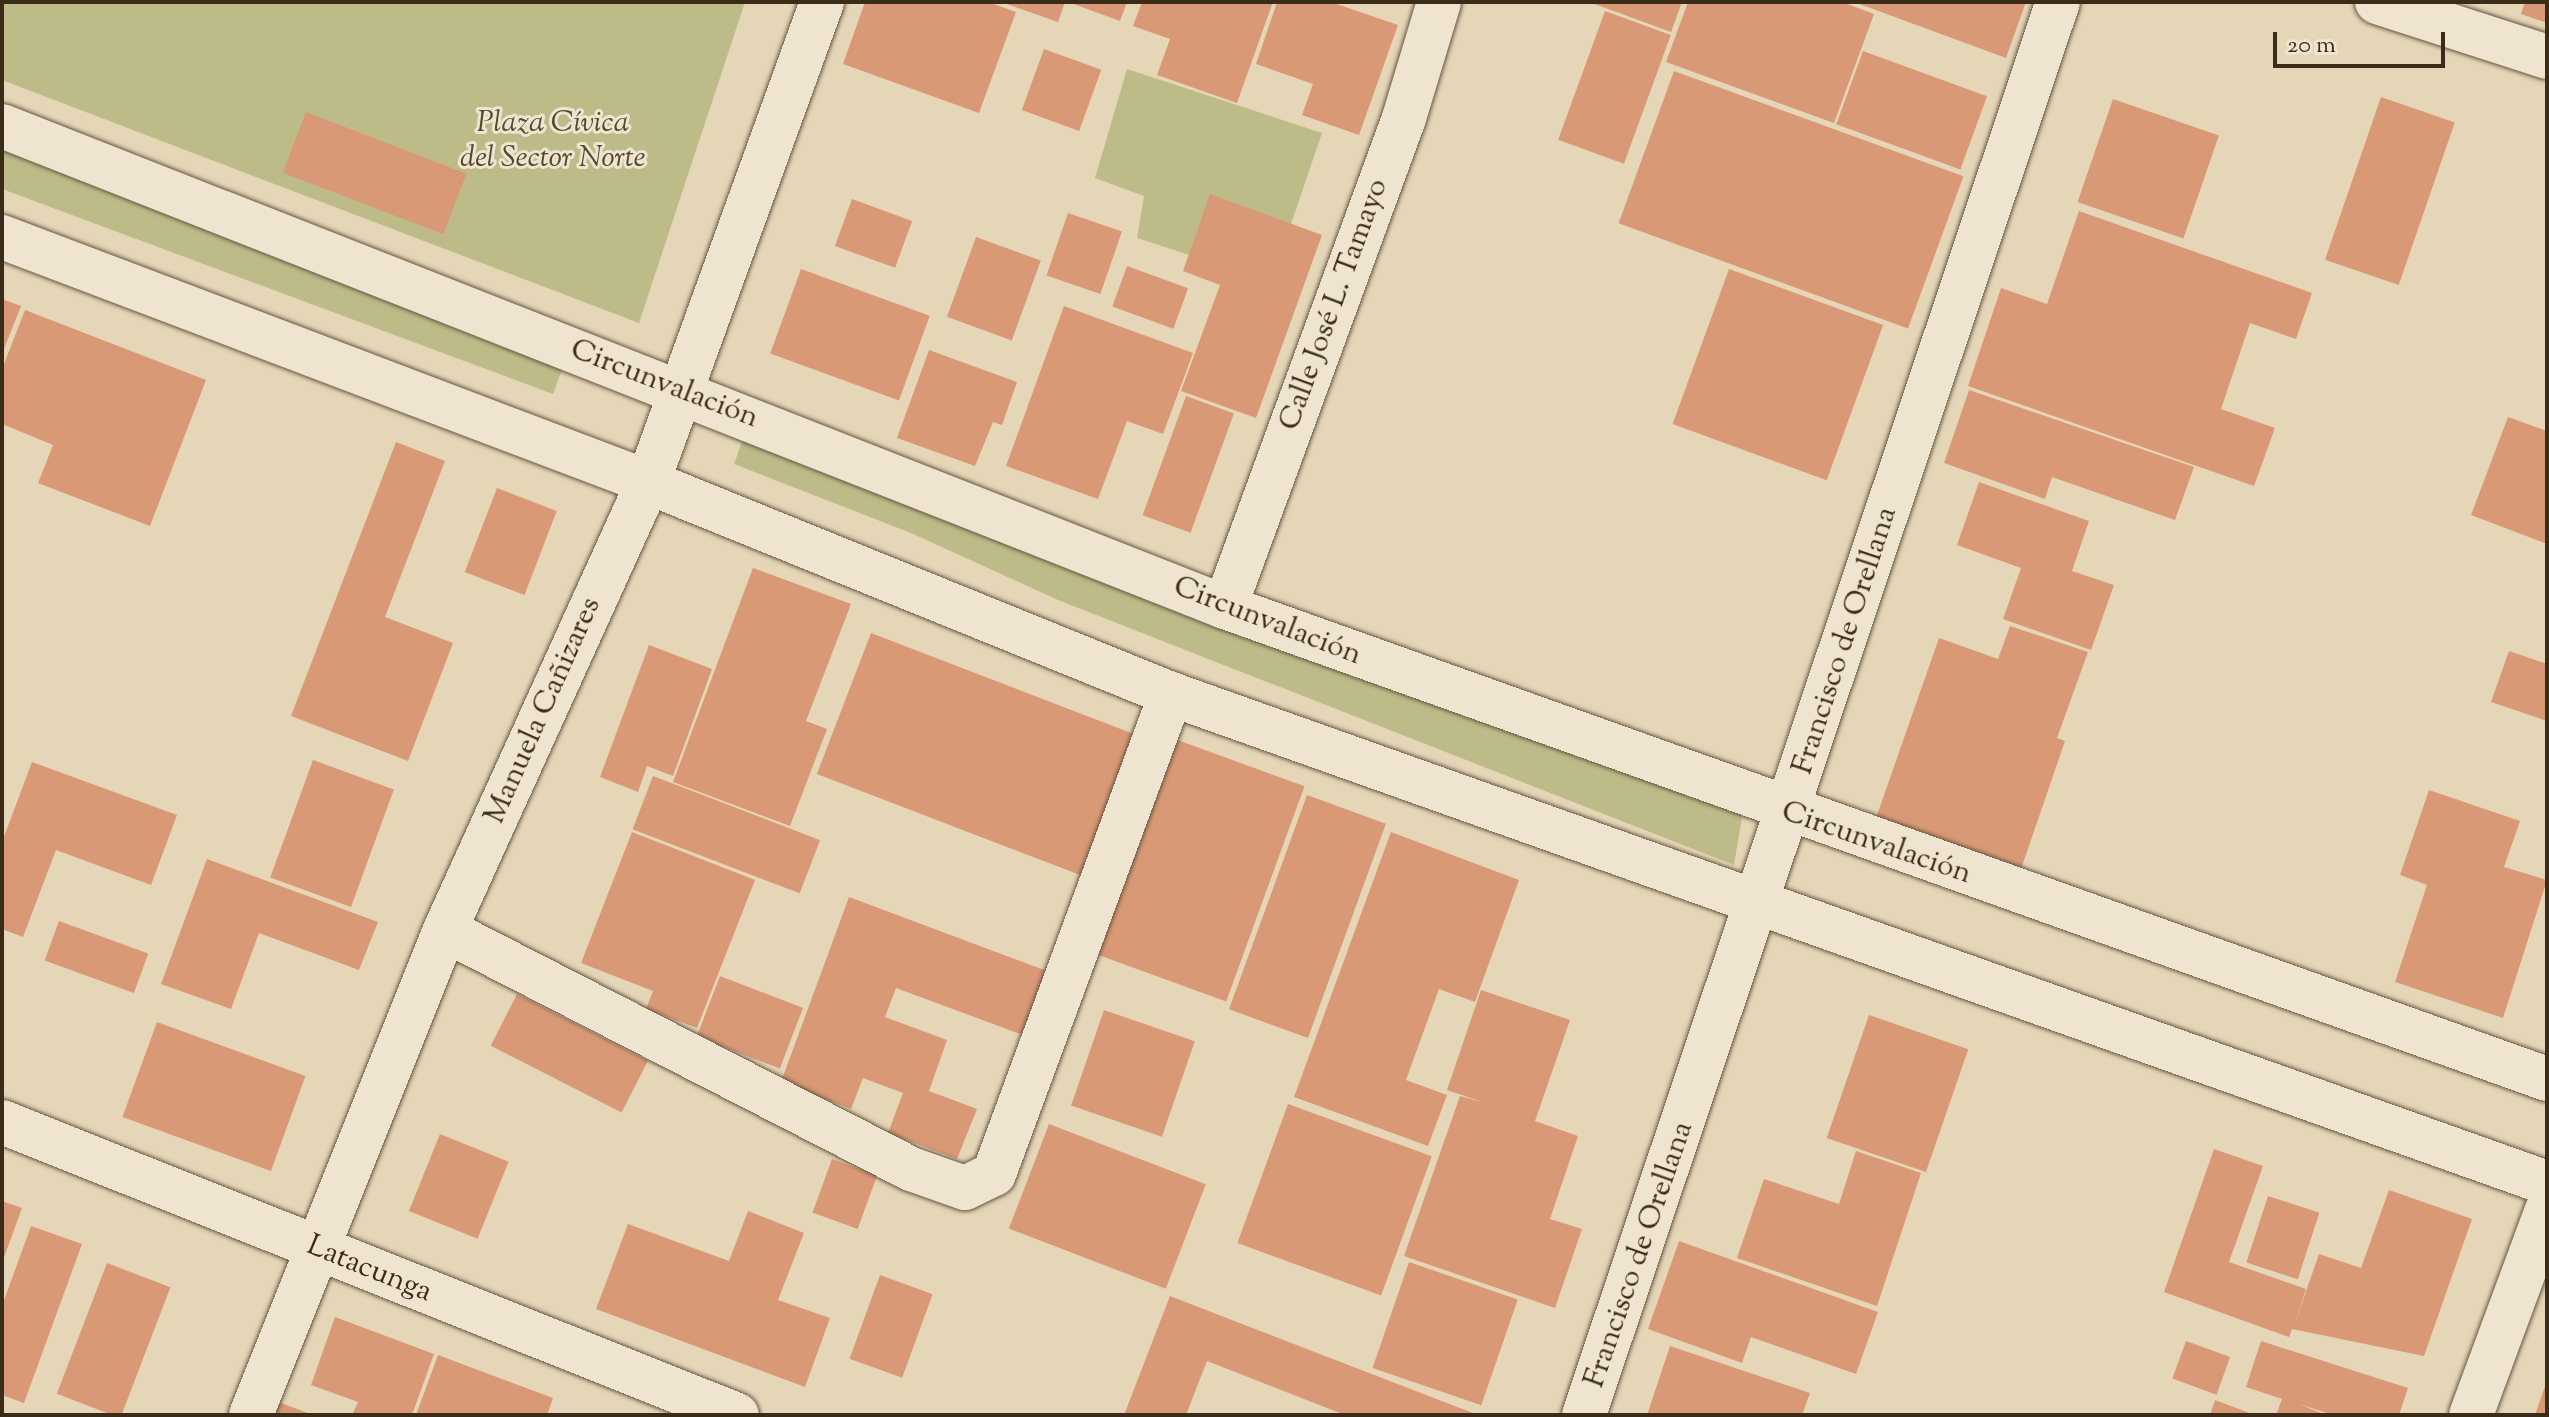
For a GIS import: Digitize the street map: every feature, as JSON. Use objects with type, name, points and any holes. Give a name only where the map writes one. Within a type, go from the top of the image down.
[{"type":"street","name":"Manuela Cañizares","points":[[251,1415],[445,930],[648,482],[822,2]]},
{"type":"street","name":"Calle José L. Tamayo","points":[[1225,607],[1404,118],[1439,2]]},
{"type":"street","name":"Francisco de Orellana","points":[[1584,1415],[1760,905],[2058,2]]},
{"type":"street","points":[[2377,2],[2547,57]]},
{"type":"street","name":"Circunvalación","points":[[2,126],[1225,607],[1789,813],[2547,1079]]},
{"type":"street","points":[[2,237],[648,482],[1171,694],[2547,1183]]},
{"type":"street","points":[[445,930],[911,1169],[965,1188],[994,1174],[1171,694]]},
{"type":"street","name":"Latacunga","points":[[2,1122],[737,1415]]},
{"type":"street","points":[[2471,1415],[2547,1209]]},
{"type":"green space","name":"Plaza Cívica del Sector Norte","points":[[2,2],[745,2],[639,323],[2,80]]},
{"type":"green space","points":[[1127,69],[1322,133],[1291,224],[1214,263],[1137,238],[1144,196],[1095,178]]},
{"type":"green space","points":[[2,128],[569,351],[553,394],[2,189]]},
{"type":"green space","points":[[751,417],[1744,805],[1734,865],[1058,600],[911,533],[734,464]]},
{"type":"building","points":[[865,2],[988,2],[1016,12],[979,113],[843,64]]},
{"type":"building","points":[[1001,2],[1065,2],[1058,22]]},
{"type":"building","points":[[1068,2],[1127,2],[1120,21]]},
{"type":"building","points":[[1142,2],[1273,2],[1237,103],[1157,75],[1170,39],[1133,26]]},
{"type":"building","points":[[1277,2],[1331,2],[1398,25],[1359,135],[1302,115],[1313,84],[1256,64]]},
{"type":"building","points":[[1589,2],[1682,2],[1671,32]]},
{"type":"building","points":[[1688,2],[1842,2],[1874,14],[1834,123],[1666,62]]},
{"type":"building","points":[[1854,2],[2026,2],[2006,58]]},
{"type":"building","points":[[2525,2],[2547,2],[2547,23],[2521,14]]},
{"type":"building","points":[[1605,11],[1671,35],[1624,164],[1558,140]]},
{"type":"building","points":[[1044,49],[1101,70],[1079,131],[1022,110]]},
{"type":"building","points":[[1863,51],[1987,96],[1960,169],[1836,124]]},
{"type":"building","points":[[1674,71],[1963,176],[1908,329],[1619,223]]},
{"type":"building","points":[[2381,97],[2455,122],[2399,285],[2325,260]]},
{"type":"building","points":[[2113,99],[2219,135],[2183,239],[2078,202]]},
{"type":"building","points":[[306,112],[467,174],[443,234],[283,173]]},
{"type":"building","points":[[1210,194],[1322,235],[1256,418],[1181,391],[1220,285],[1183,271]]},
{"type":"building","points":[[852,199],[912,221],[895,268],[835,246]]},
{"type":"building","points":[[2079,211],[2312,293],[2296,339],[2250,323],[2221,409],[2275,428],[2254,486],[1968,386],[2001,288],[2047,304]]},
{"type":"building","points":[[1068,213],[1122,232],[1100,294],[1047,275]]},
{"type":"building","points":[[976,237],[1041,261],[1012,340],[947,317]]},
{"type":"building","points":[[1127,266],[1188,288],[1173,329],[1112,306]]},
{"type":"building","points":[[801,269],[930,316],[899,400],[770,354]]},
{"type":"building","points":[[1729,269],[1883,325],[1827,480],[1673,424]]},
{"type":"building","points":[[2,299],[21,306],[2,354]]},
{"type":"building","points":[[1064,306],[1193,353],[1163,434],[1127,421],[1098,499],[1006,466]]},
{"type":"building","points":[[25,310],[206,380],[150,526],[38,483],[53,445],[2,424],[2,369]]},
{"type":"building","points":[[929,350],[1017,382],[1002,425],[993,422],[975,466],[897,438]]},
{"type":"building","points":[[1969,390],[2194,467],[2175,520],[2052,477],[2045,499],[1944,463]]},
{"type":"building","points":[[1186,396],[1234,413],[1190,533],[1143,515]]},
{"type":"building","points":[[2508,417],[2547,431],[2547,544],[2471,515]]},
{"type":"building","points":[[396,442],[445,461],[385,617],[453,643],[408,761],[291,716]]},
{"type":"building","points":[[1979,482],[2089,521],[2072,571],[2114,585],[2091,650],[2003,619],[2021,568],[1957,545]]},
{"type":"building","points":[[497,488],[557,511],[524,595],[465,572]]},
{"type":"building","points":[[753,568],[851,604],[806,721],[827,729],[790,826],[673,782]]},
{"type":"building","points":[[2010,626],[2088,652],[2057,738],[2065,741],[2021,869],[1876,818],[1939,638],[1998,659]]},
{"type":"building","points":[[871,633],[1137,735],[1083,876],[817,774]]},
{"type":"building","points":[[649,645],[712,669],[673,776],[647,766],[638,792],[600,777]]},
{"type":"building","points":[[2509,651],[2547,664],[2547,721],[2491,702]]},
{"type":"building","points":[[1172,738],[1304,786],[1226,1001],[1094,953]]},
{"type":"building","points":[[313,760],[394,789],[351,907],[270,877]]},
{"type":"building","points":[[32,762],[177,815],[151,885],[56,850],[23,937],[2,929],[2,842]]},
{"type":"building","points":[[653,776],[820,840],[800,893],[633,829]]},
{"type":"building","points":[[2429,790],[2520,821],[2504,867],[2547,880],[2503,1018],[2395,982],[2427,885],[2400,875]]},
{"type":"building","points":[[1307,795],[1386,824],[1308,1038],[1229,1009]]},
{"type":"building","points":[[632,832],[755,880],[697,1028],[646,1009],[653,991],[581,963]]},
{"type":"building","points":[[1391,832],[1519,880],[1475,1002],[1439,989],[1406,1080],[1447,1095],[1428,1146],[1294,1097]]},
{"type":"building","points":[[207,859],[378,922],[359,970],[259,933],[231,1009],[161,984]]},
{"type":"building","points":[[849,897],[1047,971],[1023,1035],[896,988],[885,1017],[947,1040],[929,1091],[977,1109],[957,1159],[888,1133],[903,1093],[863,1078],[851,1109],[781,1082]]},
{"type":"building","points":[[59,921],[148,953],[134,993],[45,960]]},
{"type":"building","points":[[720,976],[803,1008],[780,1069],[697,1037]]},
{"type":"building","points":[[1481,990],[1570,1020],[1535,1121],[1578,1136],[1550,1219],[1582,1229],[1555,1308],[1404,1256],[1460,1096],[1485,1103],[1447,1090]]},
{"type":"building","points":[[517,994],[648,1061],[622,1112],[491,1046]]},
{"type":"building","points":[[1104,1010],[1195,1041],[1162,1137],[1071,1105]]},
{"type":"building","points":[[1869,1015],[1968,1049],[1926,1172],[1827,1138]]},
{"type":"building","points":[[157,1022],[305,1076],[271,1171],[122,1117]]},
{"type":"building","points":[[1288,1104],[1432,1156],[1381,1295],[1237,1243]]},
{"type":"building","points":[[1049,1124],[1206,1184],[1166,1289],[1009,1229]]},
{"type":"building","points":[[440,1134],[509,1162],[478,1239],[409,1211]]},
{"type":"building","points":[[2214,1149],[2263,1166],[2229,1262],[2306,1289],[2294,1326],[2319,1254],[2361,1268],[2389,1190],[2472,1219],[2424,1356],[2292,1329],[2289,1337],[2164,1292]]},
{"type":"building","points":[[1856,1151],[1921,1173],[1877,1306],[1737,1258],[1764,1179],[1839,1204]]},
{"type":"building","points":[[832,1159],[877,1175],[858,1229],[813,1213]]},
{"type":"building","points":[[2268,1196],[2319,1213],[2298,1279],[2246,1263]]},
{"type":"building","points":[[2,1201],[22,1208],[2,1263]]},
{"type":"building","points":[[748,1211],[804,1233],[778,1300],[830,1318],[805,1387],[596,1309],[628,1224],[729,1261]]},
{"type":"building","points":[[31,1226],[82,1244],[24,1403],[2,1395],[2,1306]]},
{"type":"building","points":[[1679,1241],[1878,1312],[1856,1374],[1751,1337],[1742,1363],[1648,1329]]},
{"type":"building","points":[[1409,1262],[1518,1299],[1481,1405],[1373,1368]]},
{"type":"building","points":[[107,1263],[170,1287],[121,1415],[112,1415],[57,1394]]},
{"type":"building","points":[[880,1275],[933,1294],[902,1378],[850,1359]]},
{"type":"building","points":[[1170,1296],[1478,1415],[1345,1415],[1207,1361],[1186,1415],[1124,1415]]},
{"type":"building","points":[[335,1317],[434,1354],[412,1415],[352,1415],[358,1402],[311,1385]]},
{"type":"building","points":[[2186,1341],[2230,1357],[2216,1395],[2172,1379]]},
{"type":"building","points":[[2261,1341],[2408,1388],[2399,1415],[2333,1415],[2299,1404],[2326,1415],[2276,1415],[2282,1399],[2246,1387]]},
{"type":"building","points":[[1670,1346],[1810,1393],[1802,1415],[1647,1415]]},
{"type":"building","points":[[438,1355],[553,1398],[547,1415],[416,1415]]},
{"type":"building","points":[[2546,1383],[2547,1415],[2535,1415]]},
{"type":"building","points":[[273,1400],[313,1415],[267,1415]]},
{"type":"building","points":[[2215,1400],[2255,1415],[2210,1415]]}]
